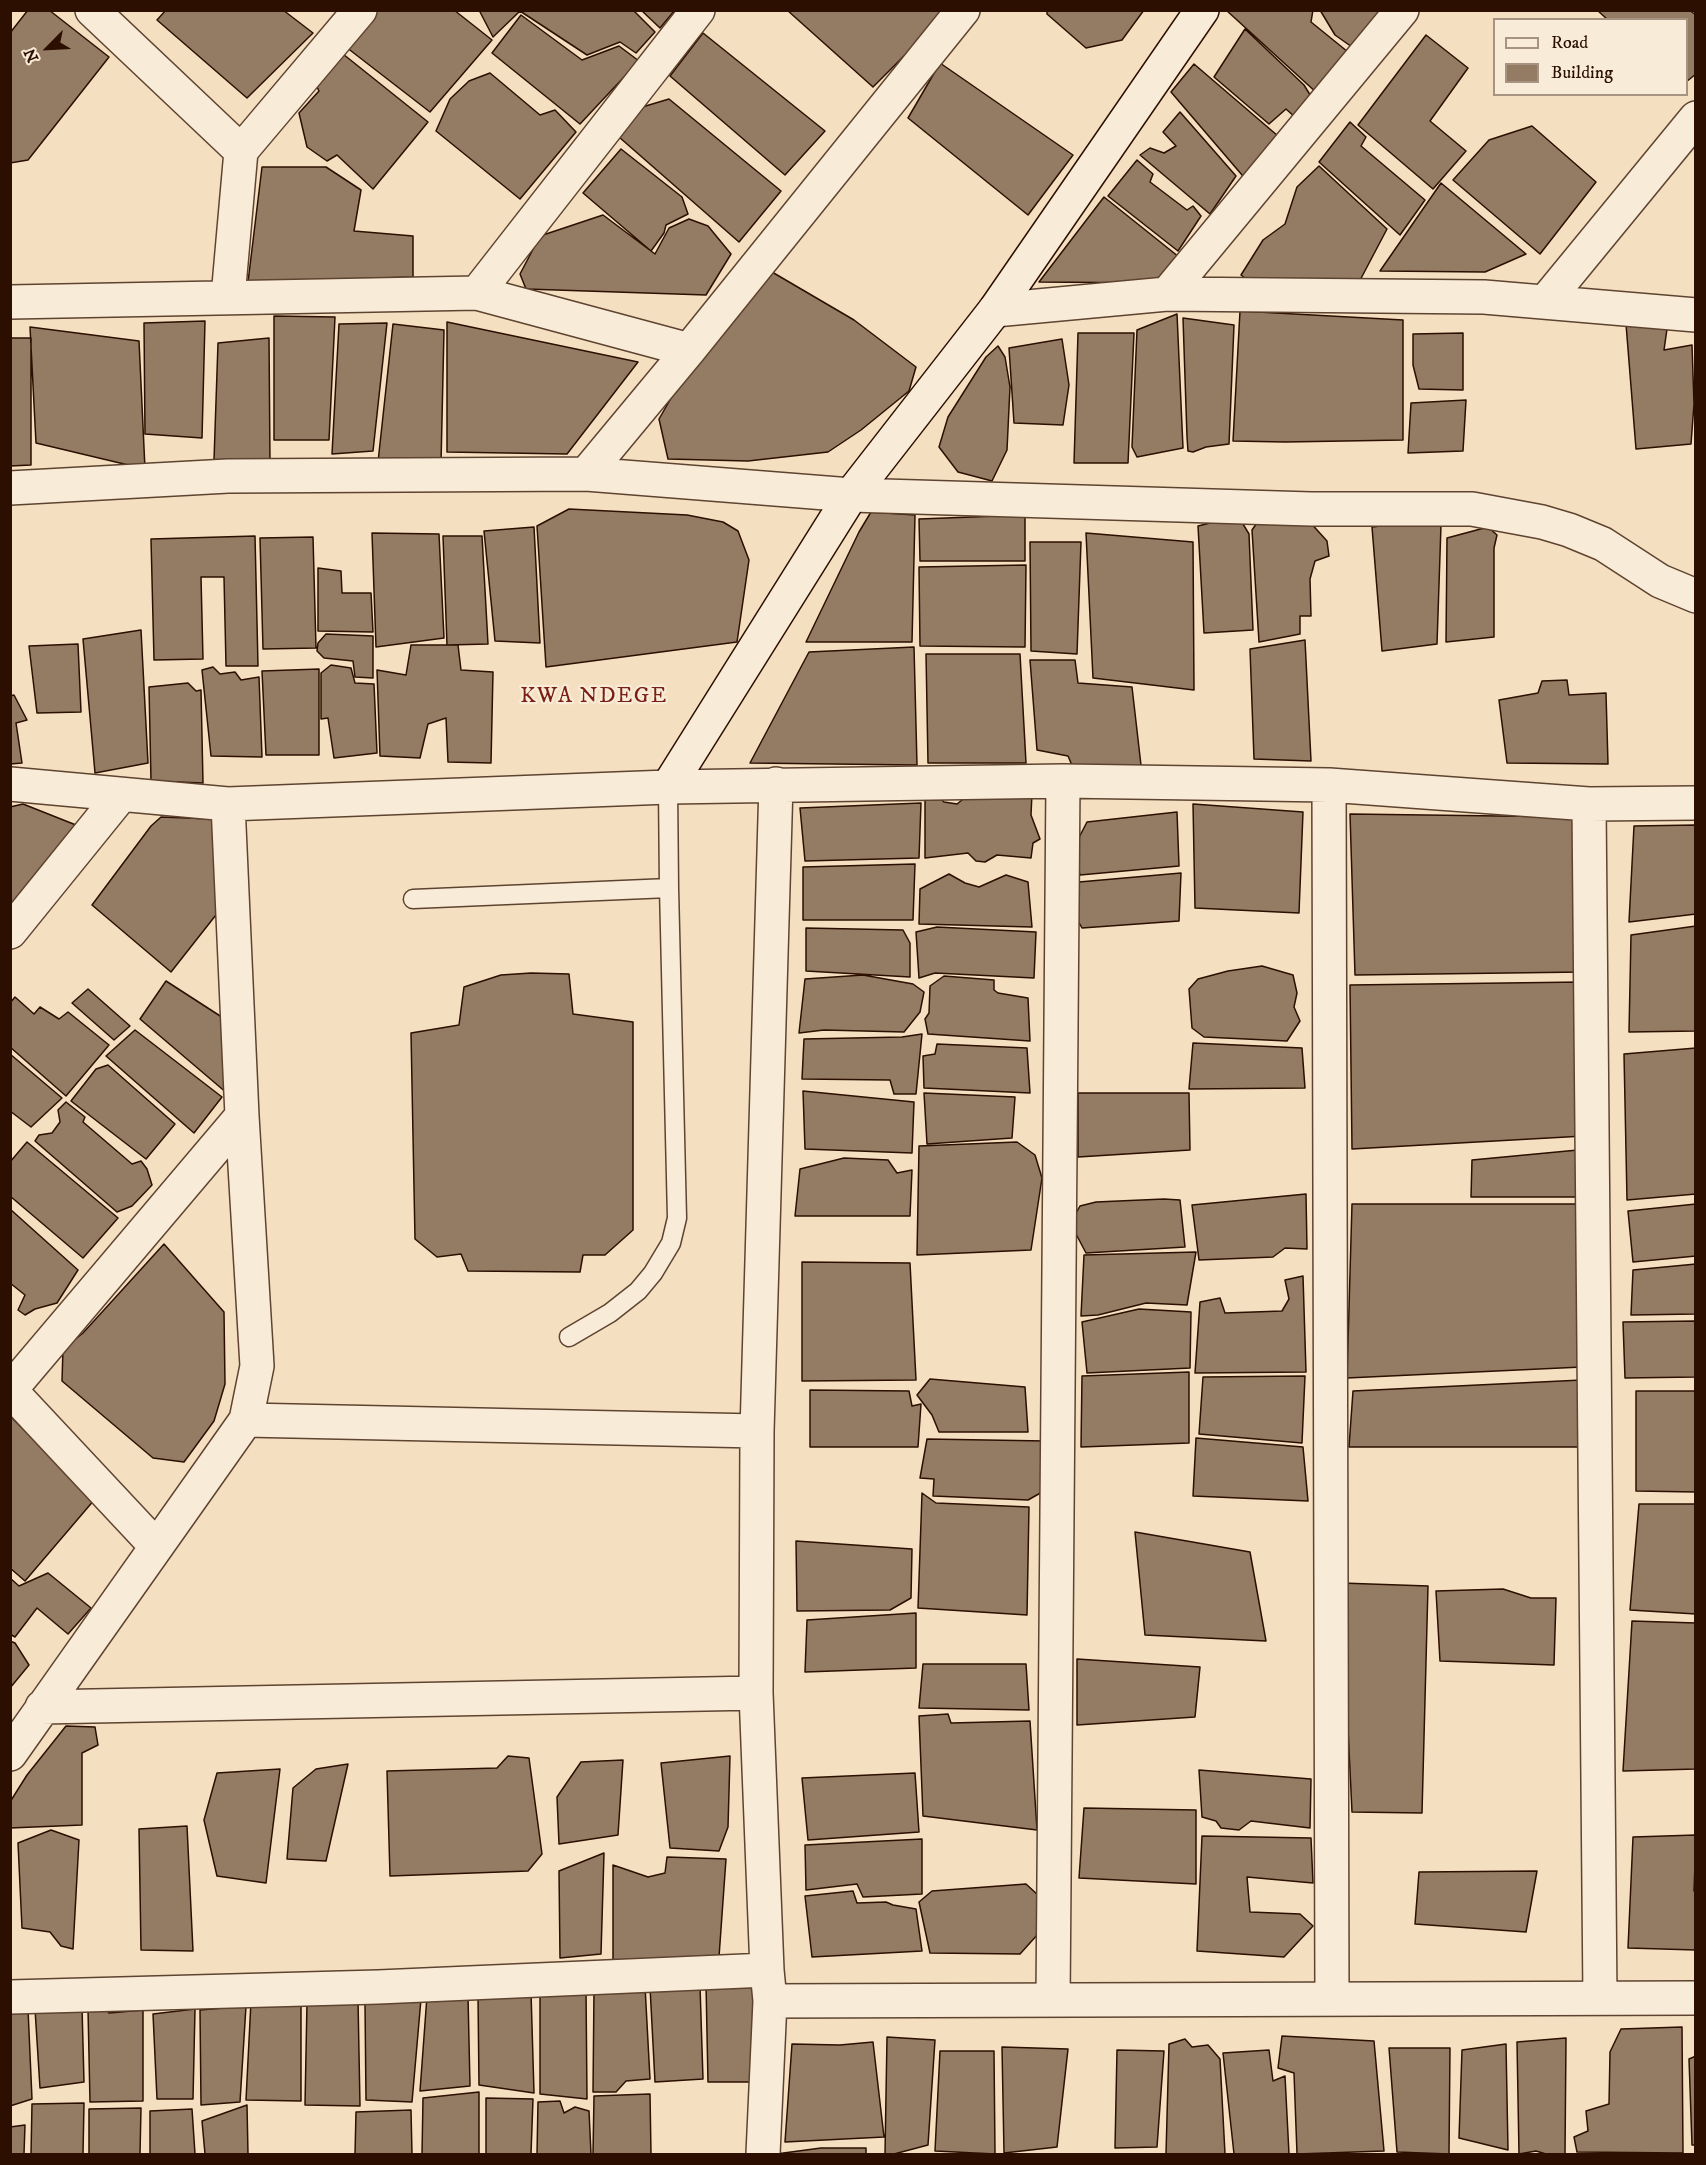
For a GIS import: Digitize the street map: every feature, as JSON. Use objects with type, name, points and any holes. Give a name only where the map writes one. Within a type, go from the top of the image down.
[{"type":"street","points":[[92,10],[241,151]]},
{"type":"street","points":[[228,297],[241,151],[360,10]]},
{"type":"street","points":[[477,292],[698,10]]},
{"type":"street","points":[[586,474],[963,10]]},
{"type":"street","points":[[668,787],[851,495],[995,310],[1202,10]]},
{"type":"street","points":[[1167,294],[1402,10]]},
{"type":"street","points":[[1545,302],[1695,118]]},
{"type":"street","points":[[10,302],[477,292],[689,350]]},
{"type":"street","points":[[995,310],[1167,294],[1484,297],[1695,315]]},
{"type":"street","points":[[10,488],[228,476],[586,474],[851,495],[1311,509],[1472,509],[1542,522],[1569,530],[1603,544],[1660,581],[1695,596]]},
{"type":"street","points":[[1053,2000],[1063,781]]},
{"type":"street","points":[[10,784],[228,804],[776,784],[1063,781],[1329,785],[1589,804],[1695,803]]},
{"type":"street","points":[[763,2154],[768,1985],[756,1693],[757,1431],[776,784]]},
{"type":"street","points":[[1329,785],[1332,1999]]},
{"type":"street","points":[[10,932],[121,795]]},
{"type":"street","points":[[10,1754],[198,1486],[228,1449],[246,1420],[257,1366],[242,1116],[228,804]]},
{"type":"street","points":[[1589,804],[1600,1998]]},
{"type":"street","points":[[156,1546],[10,1390],[242,1116]]},
{"type":"street","points":[[246,1420],[757,1431]]},
{"type":"street","points":[[42,1707],[756,1693]]},
{"type":"street","points":[[10,1997],[378,1987],[768,1985],[1053,2000],[1695,1998]]},
{"type":"lane","points":[[569,1337],[610,1312],[638,1291],[653,1273],[671,1243],[676,1218],[668,787]]},
{"type":"lane","points":[[413,899],[669,888]]},
{"type":"building","points":[[28,10],[49,10],[109,57],[28,160],[10,163],[10,33]]},
{"type":"building","points":[[166,10],[283,10],[313,33],[247,98],[157,20]]},
{"type":"building","points":[[376,10],[454,10],[492,40],[430,112],[346,47]]},
{"type":"building","points":[[479,10],[633,10],[655,32],[636,53],[620,42],[587,55],[520,11],[493,37]]},
{"type":"building","points":[[641,10],[675,10],[660,28]]},
{"type":"building","points":[[787,10],[944,10],[943,17],[873,87]]},
{"type":"building","points":[[1047,10],[1144,10],[1122,40],[1086,48],[1047,14]]},
{"type":"building","points":[[1226,10],[1313,10],[1311,22],[1348,52],[1318,94]]},
{"type":"building","points":[[1320,10],[1389,10],[1352,47],[1335,35]]},
{"type":"building","points":[[1597,10],[1689,10],[1696,15],[1696,74],[1688,80],[1688,18],[1606,18]]},
{"type":"building","points":[[521,15],[582,60],[619,46],[639,61],[580,124],[492,53]]},
{"type":"building","points":[[1245,29],[1304,85],[1312,98],[1296,118],[1286,109],[1269,124],[1214,77]]},
{"type":"building","points":[[703,33],[825,131],[785,175],[670,76]]},
{"type":"building","points":[[1426,35],[1468,68],[1430,121],[1466,151],[1433,189],[1358,125]]},
{"type":"building","points":[[343,54],[428,122],[373,189],[337,155],[327,161],[307,147],[299,113],[319,91],[315,83]]},
{"type":"building","points":[[940,63],[1073,155],[1028,215],[908,118]]},
{"type":"building","points":[[1194,64],[1278,136],[1248,182],[1171,92]]},
{"type":"building","points":[[490,73],[540,115],[555,110],[576,132],[520,199],[436,131],[450,99],[469,81]]},
{"type":"building","points":[[669,99],[781,191],[739,242],[619,137],[639,108]]},
{"type":"building","points":[[1180,112],[1236,176],[1210,214],[1140,155],[1150,148],[1164,153],[1176,146],[1163,132]]},
{"type":"building","points":[[1350,122],[1366,137],[1361,146],[1425,200],[1400,235],[1319,162]]},
{"type":"building","points":[[1532,126],[1596,182],[1540,254],[1453,180],[1489,140]]},
{"type":"building","points":[[621,149],[682,197],[688,214],[666,225],[664,233],[651,251],[583,193]]},
{"type":"building","points":[[1137,160],[1153,174],[1150,182],[1187,210],[1193,206],[1201,216],[1178,251],[1108,196]]},
{"type":"building","points":[[1319,166],[1387,229],[1357,286],[1259,290],[1241,275],[1263,240],[1285,224],[1297,187]]},
{"type":"building","points":[[262,167],[326,167],[361,190],[354,231],[413,236],[413,277],[248,282]]},
{"type":"building","points":[[1441,183],[1526,254],[1485,272],[1380,271]]},
{"type":"building","points":[[1104,197],[1179,257],[1156,283],[1039,282]]},
{"type":"building","points":[[603,215],[655,254],[669,228],[689,219],[708,226],[731,254],[706,295],[526,289],[520,274],[540,236]]},
{"type":"building","points":[[772,272],[854,320],[916,367],[909,391],[861,430],[828,452],[748,461],[668,459],[659,419],[678,386],[726,331]]},
{"type":"building","points":[[1240,311],[1403,320],[1403,440],[1233,441]]},
{"type":"building","points":[[1177,314],[1183,448],[1137,457],[1132,447],[1137,330]]},
{"type":"building","points":[[274,316],[335,317],[329,440],[274,440]]},
{"type":"building","points":[[1183,318],[1234,325],[1229,444],[1206,447],[1193,452],[1188,451]]},
{"type":"building","points":[[205,321],[202,438],[145,434],[144,323]]},
{"type":"building","points":[[447,322],[638,362],[567,454],[447,452]]},
{"type":"building","points":[[1668,322],[1664,350],[1692,345],[1694,404],[1691,444],[1636,449],[1626,324]]},
{"type":"building","points":[[387,323],[373,451],[332,454],[339,324]]},
{"type":"building","points":[[393,324],[444,330],[441,464],[378,462]]},
{"type":"building","points":[[30,327],[139,341],[145,469],[36,443]]},
{"type":"building","points":[[1078,333],[1134,333],[1128,463],[1074,463]]},
{"type":"building","points":[[1463,333],[1463,390],[1419,389],[1413,365],[1413,334]]},
{"type":"building","points":[[10,338],[31,338],[31,465],[10,466]]},
{"type":"building","points":[[269,338],[270,463],[259,465],[255,459],[214,460],[218,343]]},
{"type":"building","points":[[1062,339],[1069,385],[1063,425],[1014,423],[1009,348]]},
{"type":"building","points":[[998,346],[1005,357],[1010,387],[1007,450],[992,481],[958,472],[939,447],[948,417],[986,357]]},
{"type":"building","points":[[1466,400],[1463,451],[1408,453],[1411,403]]},
{"type":"building","points":[[569,509],[687,515],[723,522],[738,531],[749,560],[737,642],[546,667],[537,526]]},
{"type":"building","points":[[871,512],[915,515],[912,642],[806,642],[859,532]]},
{"type":"building","points":[[1025,515],[1025,561],[920,561],[919,519]]},
{"type":"building","points":[[1240,519],[1249,534],[1253,630],[1204,633],[1198,526]]},
{"type":"building","points":[[1259,520],[1308,520],[1327,541],[1329,556],[1315,561],[1310,579],[1311,616],[1300,616],[1300,634],[1259,642],[1252,530]]},
{"type":"building","points":[[1407,523],[1441,525],[1437,644],[1382,651],[1372,527]]},
{"type":"building","points":[[534,527],[540,643],[495,641],[484,531]]},
{"type":"building","points":[[1488,527],[1497,535],[1494,548],[1494,637],[1446,642],[1447,538]]},
{"type":"building","points":[[372,533],[439,534],[444,638],[376,647]]},
{"type":"building","points":[[1086,533],[1193,542],[1194,690],[1093,678]]},
{"type":"building","points":[[255,536],[258,666],[226,666],[224,577],[201,577],[203,659],[154,660],[151,539]]},
{"type":"building","points":[[443,536],[482,536],[488,644],[447,645]]},
{"type":"building","points":[[313,537],[316,648],[263,649],[260,538]]},
{"type":"building","points":[[1030,542],[1081,542],[1077,654],[1031,651]]},
{"type":"building","points":[[1026,565],[1025,647],[920,646],[919,567]]},
{"type":"building","points":[[318,568],[341,571],[342,593],[371,593],[373,632],[318,631]]},
{"type":"building","points":[[141,630],[148,763],[95,773],[83,639]]},
{"type":"building","points":[[326,634],[373,636],[373,678],[355,677],[353,661],[324,658],[317,651],[318,643]]},
{"type":"building","points":[[1305,640],[1311,761],[1254,759],[1250,649]]},
{"type":"building","points":[[78,644],[81,712],[37,713],[29,646]]},
{"type":"building","points":[[411,645],[458,645],[461,670],[493,672],[491,763],[448,762],[446,718],[428,724],[420,758],[380,756],[377,670],[406,675]]},
{"type":"building","points":[[914,647],[917,765],[750,763],[809,652]]},
{"type":"building","points":[[926,654],[1020,654],[1026,763],[928,763]]},
{"type":"building","points":[[1030,660],[1075,660],[1078,683],[1132,687],[1142,774],[1074,770],[1068,756],[1037,750]]},
{"type":"building","points":[[331,665],[351,668],[355,683],[374,684],[377,753],[334,758],[328,718],[321,719],[321,673]]},
{"type":"building","points":[[213,667],[220,674],[235,672],[241,680],[259,677],[262,757],[211,756],[202,670]]},
{"type":"building","points":[[319,669],[319,755],[266,755],[262,671]]},
{"type":"building","points":[[1567,680],[1569,695],[1606,693],[1608,764],[1507,763],[1499,700],[1538,693],[1542,681]]},
{"type":"building","points":[[188,683],[196,691],[201,690],[203,783],[151,781],[149,687]]},
{"type":"building","points":[[14,695],[27,720],[16,723],[22,763],[10,764],[10,696]]},
{"type":"building","points":[[1032,793],[1031,815],[1040,839],[1033,843],[1031,858],[997,855],[985,862],[976,861],[968,853],[925,858],[925,801],[931,795],[938,796],[944,802],[957,804],[967,796]]},
{"type":"building","points":[[921,803],[919,858],[805,861],[800,808]]},
{"type":"building","points":[[23,804],[81,827],[10,915],[10,807]]},
{"type":"building","points":[[1193,804],[1303,812],[1299,913],[1195,908]]},
{"type":"building","points":[[1177,812],[1179,866],[1080,875],[1073,849],[1087,822]]},
{"type":"building","points":[[1350,814],[1575,817],[1583,972],[1355,975]]},
{"type":"building","points":[[161,817],[213,819],[223,906],[171,972],[92,905],[151,826]]},
{"type":"building","points":[[1696,825],[1696,914],[1629,922],[1634,826]]},
{"type":"building","points":[[915,864],[913,920],[803,920],[803,867]]},
{"type":"building","points":[[1181,873],[1179,921],[1082,928],[1070,907],[1079,882]]},
{"type":"building","points":[[949,874],[965,883],[979,887],[1006,875],[1028,882],[1032,927],[919,924],[920,889]]},
{"type":"building","points":[[1696,926],[1696,1031],[1629,1032],[1631,935]]},
{"type":"building","points":[[937,927],[1036,932],[1034,978],[935,973],[919,978],[916,932]]},
{"type":"building","points":[[806,928],[903,930],[910,943],[910,977],[806,971]]},
{"type":"building","points":[[1262,966],[1293,975],[1297,993],[1294,1007],[1300,1021],[1287,1041],[1204,1037],[1192,1028],[1189,989],[1198,979],[1228,971]]},
{"type":"building","points":[[569,974],[573,1014],[633,1022],[633,1230],[605,1255],[583,1255],[580,1272],[468,1271],[461,1254],[437,1257],[415,1239],[411,1033],[459,1025],[464,987],[501,975]]},
{"type":"building","points":[[863,975],[913,984],[924,992],[920,1012],[904,1032],[824,1030],[799,1033],[805,979]]},
{"type":"building","points":[[944,976],[994,980],[994,990],[998,993],[1028,998],[1030,1041],[928,1034],[925,1019],[929,1013],[930,986]]},
{"type":"building","points":[[166,981],[231,1023],[228,1094],[140,1019]]},
{"type":"building","points":[[1582,982],[1584,1136],[1352,1149],[1350,985]]},
{"type":"building","points":[[88,989],[130,1026],[114,1040],[72,1003]]},
{"type":"building","points":[[15,997],[34,1014],[40,1007],[59,1019],[68,1012],[109,1045],[66,1096],[10,1047],[10,1003]]},
{"type":"building","points":[[135,1030],[222,1097],[194,1133],[106,1056]]},
{"type":"building","points":[[922,1034],[916,1094],[894,1094],[890,1080],[802,1079],[804,1039],[902,1037]]},
{"type":"building","points":[[1193,1043],[1302,1048],[1305,1088],[1189,1089]]},
{"type":"building","points":[[937,1044],[1027,1048],[1030,1093],[924,1088],[923,1056],[935,1054]]},
{"type":"building","points":[[1696,1048],[1696,1194],[1627,1200],[1624,1054]]},
{"type":"building","points":[[10,1054],[62,1098],[31,1127],[10,1111]]},
{"type":"building","points":[[108,1065],[175,1124],[146,1159],[71,1101],[96,1069]]},
{"type":"building","points":[[803,1091],[914,1102],[912,1153],[805,1149]]},
{"type":"building","points":[[924,1093],[1015,1097],[1012,1138],[927,1144]]},
{"type":"building","points":[[1078,1093],[1189,1093],[1190,1150],[1078,1157]]},
{"type":"building","points":[[66,1102],[85,1117],[83,1122],[132,1164],[141,1161],[147,1169],[152,1185],[132,1206],[117,1212],[35,1141],[39,1135],[52,1133],[60,1122],[58,1110]]},
{"type":"building","points":[[27,1142],[118,1218],[83,1258],[10,1196],[10,1162]]},
{"type":"building","points":[[1017,1142],[1035,1155],[1042,1178],[1031,1250],[917,1255],[919,1146]]},
{"type":"building","points":[[1578,1150],[1578,1197],[1471,1197],[1472,1160]]},
{"type":"building","points":[[844,1158],[888,1160],[897,1173],[912,1170],[910,1216],[795,1216],[800,1169]]},
{"type":"building","points":[[1306,1194],[1307,1249],[1285,1248],[1273,1257],[1199,1260],[1192,1205]]},
{"type":"building","points":[[1180,1200],[1185,1247],[1086,1253],[1076,1234],[1076,1213],[1080,1206],[1096,1202]]},
{"type":"building","points":[[1352,1204],[1583,1204],[1582,1367],[1347,1378]]},
{"type":"building","points":[[1696,1204],[1696,1256],[1633,1262],[1628,1211]]},
{"type":"building","points":[[10,1209],[78,1270],[57,1303],[35,1309],[25,1315],[18,1310],[25,1295],[10,1283]]},
{"type":"building","points":[[164,1244],[224,1312],[225,1384],[214,1421],[184,1462],[153,1458],[62,1381],[63,1349],[83,1333]]},
{"type":"building","points":[[1196,1252],[1187,1305],[1146,1303],[1098,1315],[1081,1316],[1084,1255]]},
{"type":"building","points":[[802,1262],[910,1263],[916,1380],[802,1381]]},
{"type":"building","points":[[1696,1264],[1696,1314],[1631,1315],[1633,1270]]},
{"type":"building","points":[[1303,1276],[1306,1372],[1195,1373],[1200,1302],[1220,1298],[1225,1313],[1282,1311],[1289,1299],[1285,1280]]},
{"type":"building","points":[[1139,1309],[1191,1312],[1190,1368],[1087,1373],[1082,1322]]},
{"type":"building","points":[[1696,1321],[1696,1377],[1625,1378],[1623,1322]]},
{"type":"building","points":[[1189,1372],[1189,1443],[1081,1447],[1082,1376]]},
{"type":"building","points":[[1305,1376],[1302,1443],[1199,1434],[1203,1377]]},
{"type":"building","points":[[930,1379],[1025,1387],[1028,1432],[939,1432],[932,1415],[917,1395]]},
{"type":"building","points":[[1582,1380],[1582,1447],[1349,1447],[1353,1391]]},
{"type":"building","points":[[810,1390],[909,1391],[912,1406],[921,1404],[918,1447],[810,1447]]},
{"type":"building","points":[[1636,1391],[1696,1391],[1696,1492],[1636,1491]]},
{"type":"building","points":[[10,1416],[95,1499],[25,1581],[10,1568]]},
{"type":"building","points":[[1196,1438],[1303,1447],[1308,1501],[1193,1496]]},
{"type":"building","points":[[927,1439],[1046,1441],[1044,1491],[1028,1500],[933,1496],[934,1479],[920,1478]]},
{"type":"building","points":[[922,1493],[936,1503],[1029,1507],[1027,1615],[918,1608]]},
{"type":"building","points":[[1639,1504],[1696,1504],[1696,1614],[1630,1610]]},
{"type":"building","points":[[1135,1532],[1250,1552],[1266,1641],[1145,1635]]},
{"type":"building","points":[[796,1541],[912,1549],[911,1598],[890,1610],[797,1611]]},
{"type":"building","points":[[48,1573],[91,1608],[68,1634],[37,1608],[15,1637],[10,1634],[10,1578],[19,1586]]},
{"type":"building","points":[[1341,1583],[1428,1586],[1422,1813],[1352,1812]]},
{"type":"building","points":[[1503,1589],[1531,1598],[1556,1598],[1554,1665],[1440,1661],[1436,1591]]},
{"type":"building","points":[[916,1613],[916,1668],[805,1672],[807,1620]]},
{"type":"building","points":[[1632,1621],[1696,1623],[1696,1769],[1623,1771]]},
{"type":"building","points":[[10,1641],[15,1643],[29,1665],[10,1688]]},
{"type":"building","points":[[1077,1659],[1200,1667],[1195,1717],[1077,1725]]},
{"type":"building","points":[[923,1664],[1026,1664],[1029,1710],[919,1708]]},
{"type":"building","points":[[948,1714],[951,1723],[1030,1721],[1037,1830],[923,1816],[919,1716]]},
{"type":"building","points":[[66,1726],[95,1727],[98,1745],[82,1753],[82,1825],[10,1828],[10,1802],[27,1775]]},
{"type":"building","points":[[508,1756],[529,1758],[542,1854],[528,1871],[390,1876],[387,1771],[497,1768]]},
{"type":"building","points":[[730,1756],[728,1827],[719,1851],[670,1848],[661,1763]]},
{"type":"building","points":[[623,1760],[618,1835],[559,1844],[557,1797],[581,1762]]},
{"type":"building","points":[[348,1764],[326,1861],[287,1859],[293,1788],[316,1769]]},
{"type":"building","points":[[280,1769],[266,1883],[217,1876],[204,1820],[217,1773]]},
{"type":"building","points":[[1199,1770],[1311,1779],[1310,1828],[1251,1821],[1239,1830],[1221,1828],[1216,1821],[1202,1817]]},
{"type":"building","points":[[915,1773],[919,1832],[808,1840],[802,1778]]},
{"type":"building","points":[[1084,1808],[1196,1810],[1196,1884],[1079,1878]]},
{"type":"building","points":[[187,1826],[193,1951],[141,1950],[139,1829]]},
{"type":"building","points":[[51,1830],[79,1840],[73,1949],[61,1946],[50,1932],[22,1928],[18,1843]]},
{"type":"building","points":[[1696,1835],[1694,1891],[1696,1891],[1696,1950],[1628,1948],[1633,1837]]},
{"type":"building","points":[[1202,1836],[1311,1838],[1313,1883],[1247,1877],[1250,1912],[1300,1914],[1313,1926],[1284,1957],[1197,1951]]},
{"type":"building","points":[[922,1839],[922,1894],[863,1897],[857,1884],[806,1890],[805,1845]]},
{"type":"building","points":[[604,1853],[601,1954],[560,1958],[559,1871]]},
{"type":"building","points":[[667,1857],[726,1859],[719,1957],[613,1973],[613,1865],[648,1877],[665,1873]]},
{"type":"building","points":[[1537,1871],[1526,1932],[1415,1924],[1419,1872]]},
{"type":"building","points":[[1026,1884],[1039,1896],[1038,1934],[1020,1954],[930,1953],[919,1902],[932,1891]]},
{"type":"building","points":[[853,1891],[857,1903],[886,1902],[916,1909],[922,1951],[812,1957],[805,1896]]},
{"type":"building","points":[[758,1983],[759,2082],[708,2082],[706,1984]]},
{"type":"building","points":[[645,1986],[650,2079],[626,2081],[616,2092],[593,2092],[594,1990]]},
{"type":"building","points":[[700,1986],[703,2079],[655,2082],[650,1987]]},
{"type":"building","points":[[586,1989],[587,2099],[540,2094],[540,1993]]},
{"type":"building","points":[[531,1992],[534,2093],[479,2085],[478,1996]]},
{"type":"building","points":[[427,1996],[468,1996],[470,2086],[420,2091]]},
{"type":"building","points":[[421,1999],[412,2102],[366,2100],[365,2004]]},
{"type":"building","points":[[358,2000],[360,2106],[305,2105],[307,2002]]},
{"type":"building","points":[[251,2001],[301,2002],[301,2101],[246,2100]]},
{"type":"building","points":[[104,2006],[109,2013],[143,2010],[143,2101],[90,2102],[88,2009]]},
{"type":"building","points":[[246,2006],[240,2102],[201,2105],[200,2010]]},
{"type":"building","points":[[82,2007],[84,2082],[40,2088],[35,2009]]},
{"type":"building","points":[[28,2009],[32,2099],[10,2106],[10,2010]]},
{"type":"building","points":[[195,2009],[193,2099],[157,2099],[153,2014]]},
{"type":"building","points":[[1682,2027],[1683,2153],[1577,2152],[1574,2137],[1588,2131],[1586,2111],[1609,2104],[1610,2052],[1621,2029]]},
{"type":"building","points":[[1282,2036],[1374,2041],[1384,2151],[1297,2154],[1294,2073],[1278,2068]]},
{"type":"building","points":[[887,2037],[935,2040],[928,2145],[894,2154],[885,2154]]},
{"type":"building","points":[[1566,2038],[1565,2154],[1546,2154],[1536,2151],[1519,2154],[1517,2042]]},
{"type":"building","points":[[1185,2039],[1192,2047],[1208,2045],[1220,2059],[1225,2154],[1166,2154],[1169,2044]]},
{"type":"building","points":[[873,2042],[884,2137],[785,2142],[792,2044],[840,2045]]},
{"type":"building","points":[[1506,2044],[1508,2150],[1459,2138],[1462,2050]]},
{"type":"building","points":[[1002,2047],[1068,2049],[1057,2147],[1004,2153]]},
{"type":"building","points":[[1389,2048],[1450,2048],[1449,2154],[1397,2152]]},
{"type":"building","points":[[1117,2050],[1164,2051],[1157,2147],[1115,2148]]},
{"type":"building","points":[[1269,2050],[1273,2081],[1285,2076],[1289,2154],[1234,2154],[1223,2053]]},
{"type":"building","points":[[940,2051],[994,2051],[995,2154],[935,2151]]},
{"type":"building","points":[[1696,2056],[1696,2145],[1692,2145],[1689,2059]]},
{"type":"building","points":[[479,2092],[479,2154],[422,2154],[423,2098]]},
{"type":"building","points":[[650,2094],[651,2154],[593,2154],[594,2096]]},
{"type":"building","points":[[486,2098],[533,2099],[531,2154],[486,2154]]},
{"type":"building","points":[[560,2101],[564,2113],[575,2107],[589,2111],[591,2154],[537,2154],[538,2102]]},
{"type":"building","points":[[84,2103],[83,2154],[31,2154],[32,2104]]},
{"type":"building","points":[[247,2105],[248,2154],[205,2154],[202,2121]]},
{"type":"building","points":[[141,2108],[140,2154],[89,2154],[89,2109]]},
{"type":"building","points":[[192,2109],[195,2154],[150,2154],[150,2111]]},
{"type":"building","points":[[411,2110],[412,2154],[355,2154],[356,2112]]},
{"type":"building","points":[[25,2125],[24,2154],[10,2154],[10,2127]]},
{"type":"building","points":[[821,2148],[866,2148],[866,2154],[776,2154]]},
{"type":"district","name":"KWA NDEGE","points":[[594,697]]}]
